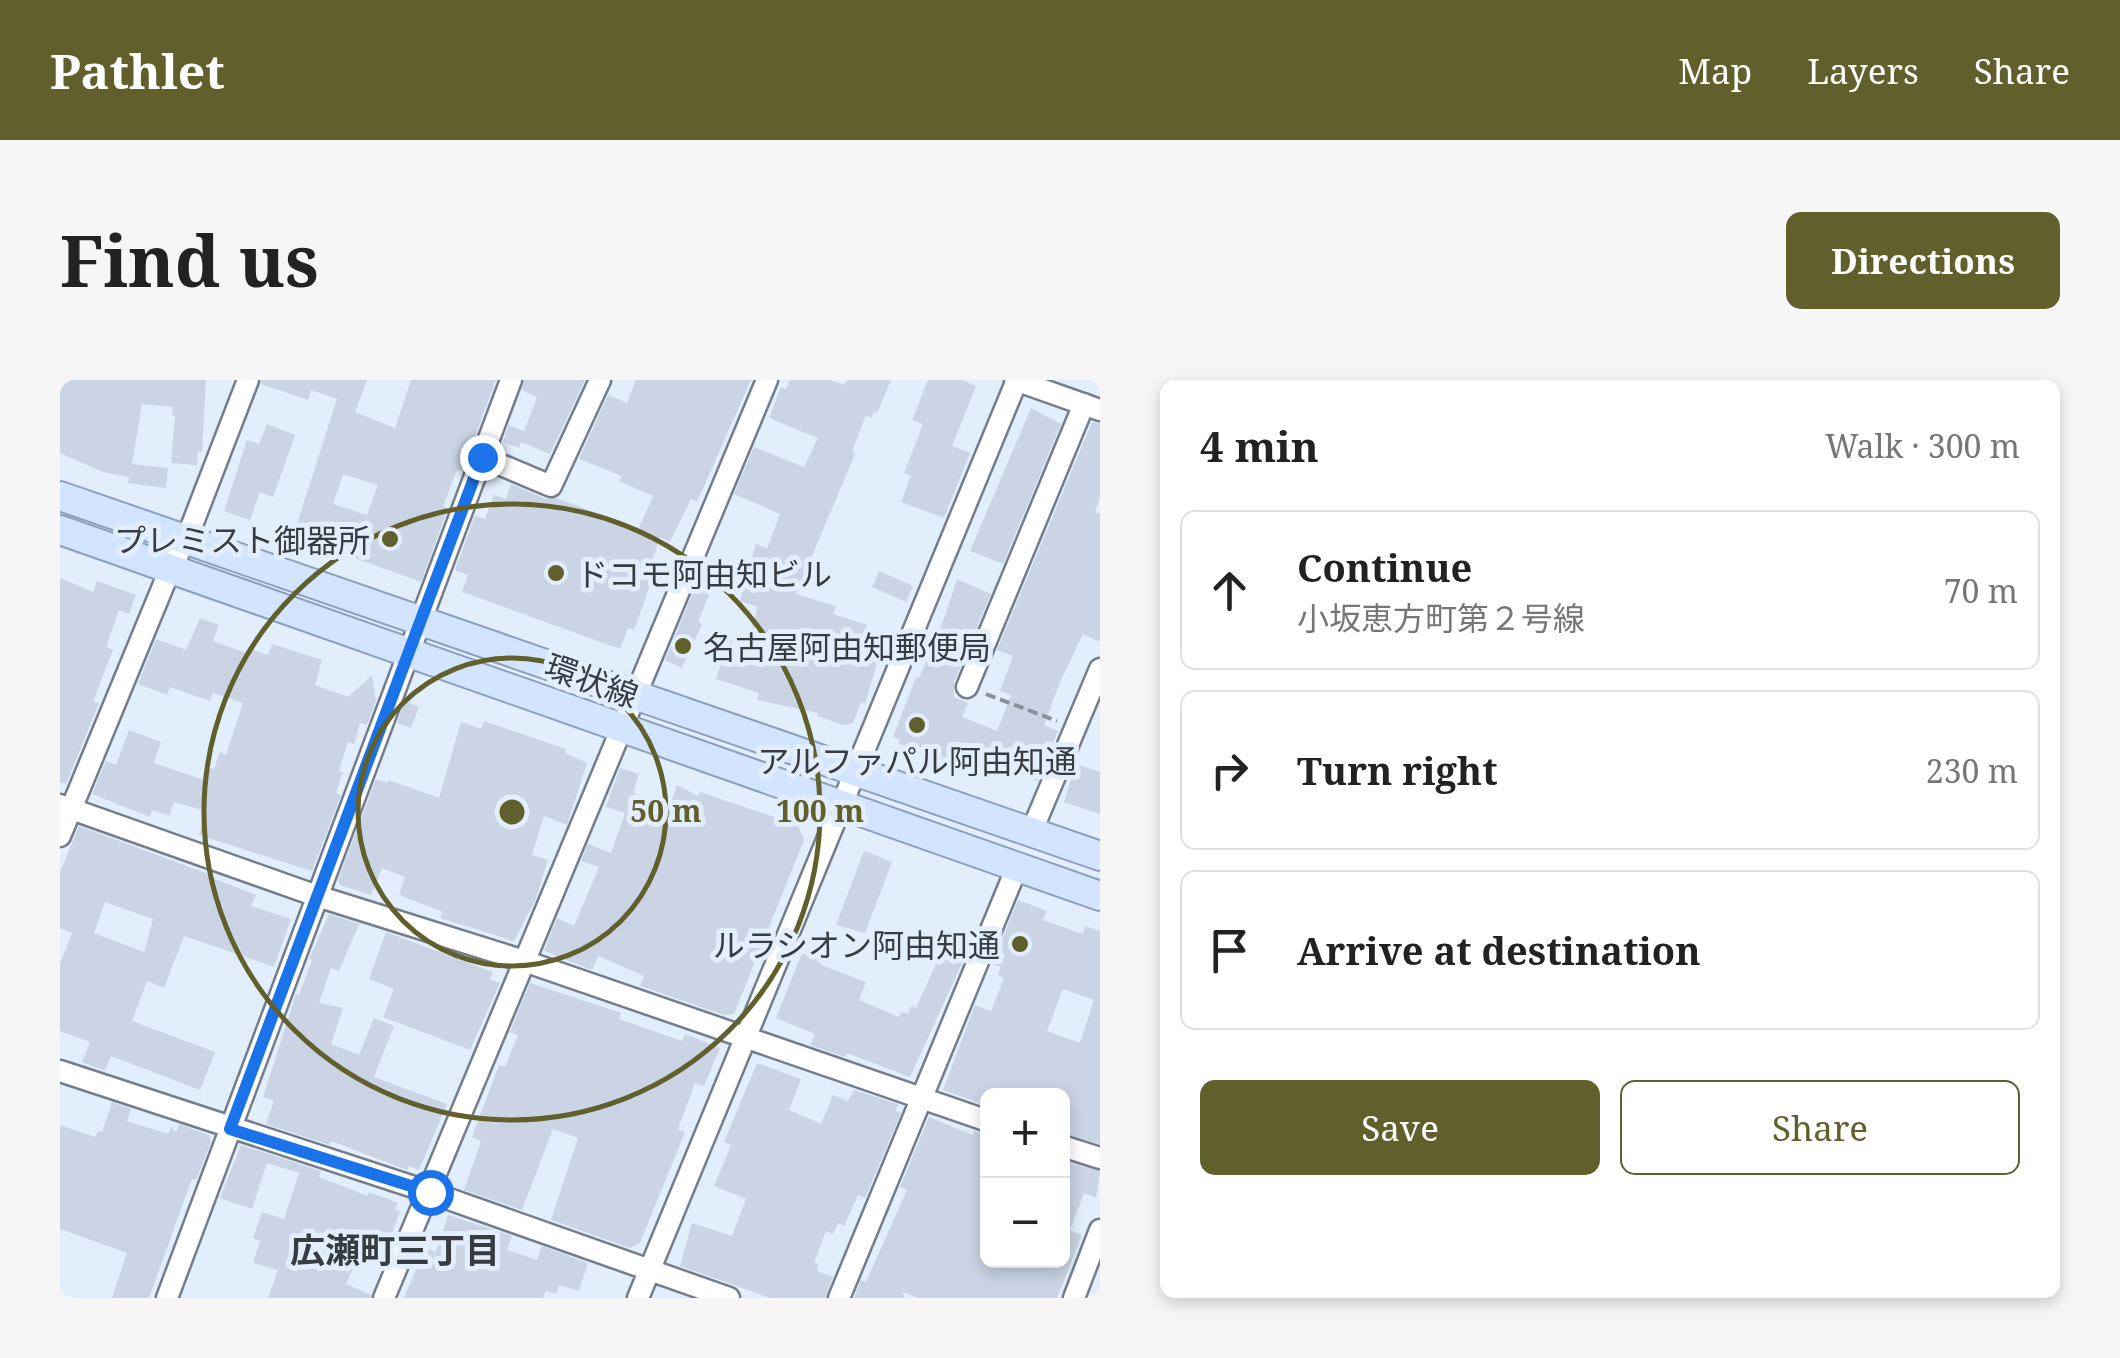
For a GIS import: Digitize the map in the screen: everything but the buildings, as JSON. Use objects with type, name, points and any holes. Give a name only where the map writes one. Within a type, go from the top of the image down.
[{"type":"main road","name":"環状線","points":[[60,496],[1100,856]]},
{"type":"main road","name":"環状線","points":[[60,530],[1100,896]]},
{"type":"street","points":[[60,836],[66,807],[187,538],[248,380]]},
{"type":"street","points":[[166,1298],[511,380]]},
{"type":"street","points":[[482,457],[551,486],[600,380]]},
{"type":"street","points":[[384,1298],[767,380]]},
{"type":"street","points":[[638,1298],[1016,380],[1092,407],[967,687]]},
{"type":"street","points":[[1031,833],[1098,678]]},
{"type":"street","points":[[66,807],[317,896],[524,961],[980,1118]]},
{"type":"street","points":[[839,1298],[1017,867]]},
{"type":"street","points":[[60,1071],[430,1192],[729,1298]]},
{"type":"street","points":[[1070,1149],[1100,1158]]},
{"type":"street","points":[[1074,1298],[1100,1230]]},
{"type":"path","points":[[967,687],[1075,728]]},
{"type":"place","name":"プレミスト御器所","points":[[390,539]]},
{"type":"place","name":"ドコモ阿由知ビル","points":[[556,573]]},
{"type":"place","name":"名古屋阿由知郵便局","points":[[683,646]]},
{"type":"place","name":"アルファパル阿由知通","points":[[917,725]]},
{"type":"place","name":"ルラシオン阿由知通","points":[[1020,944]]},
{"type":"district","name":"広瀬町三丁目","points":[[395,1249]]},
{"type":"route","points":[[430,1192],[230,1129],[482,457]]}]
